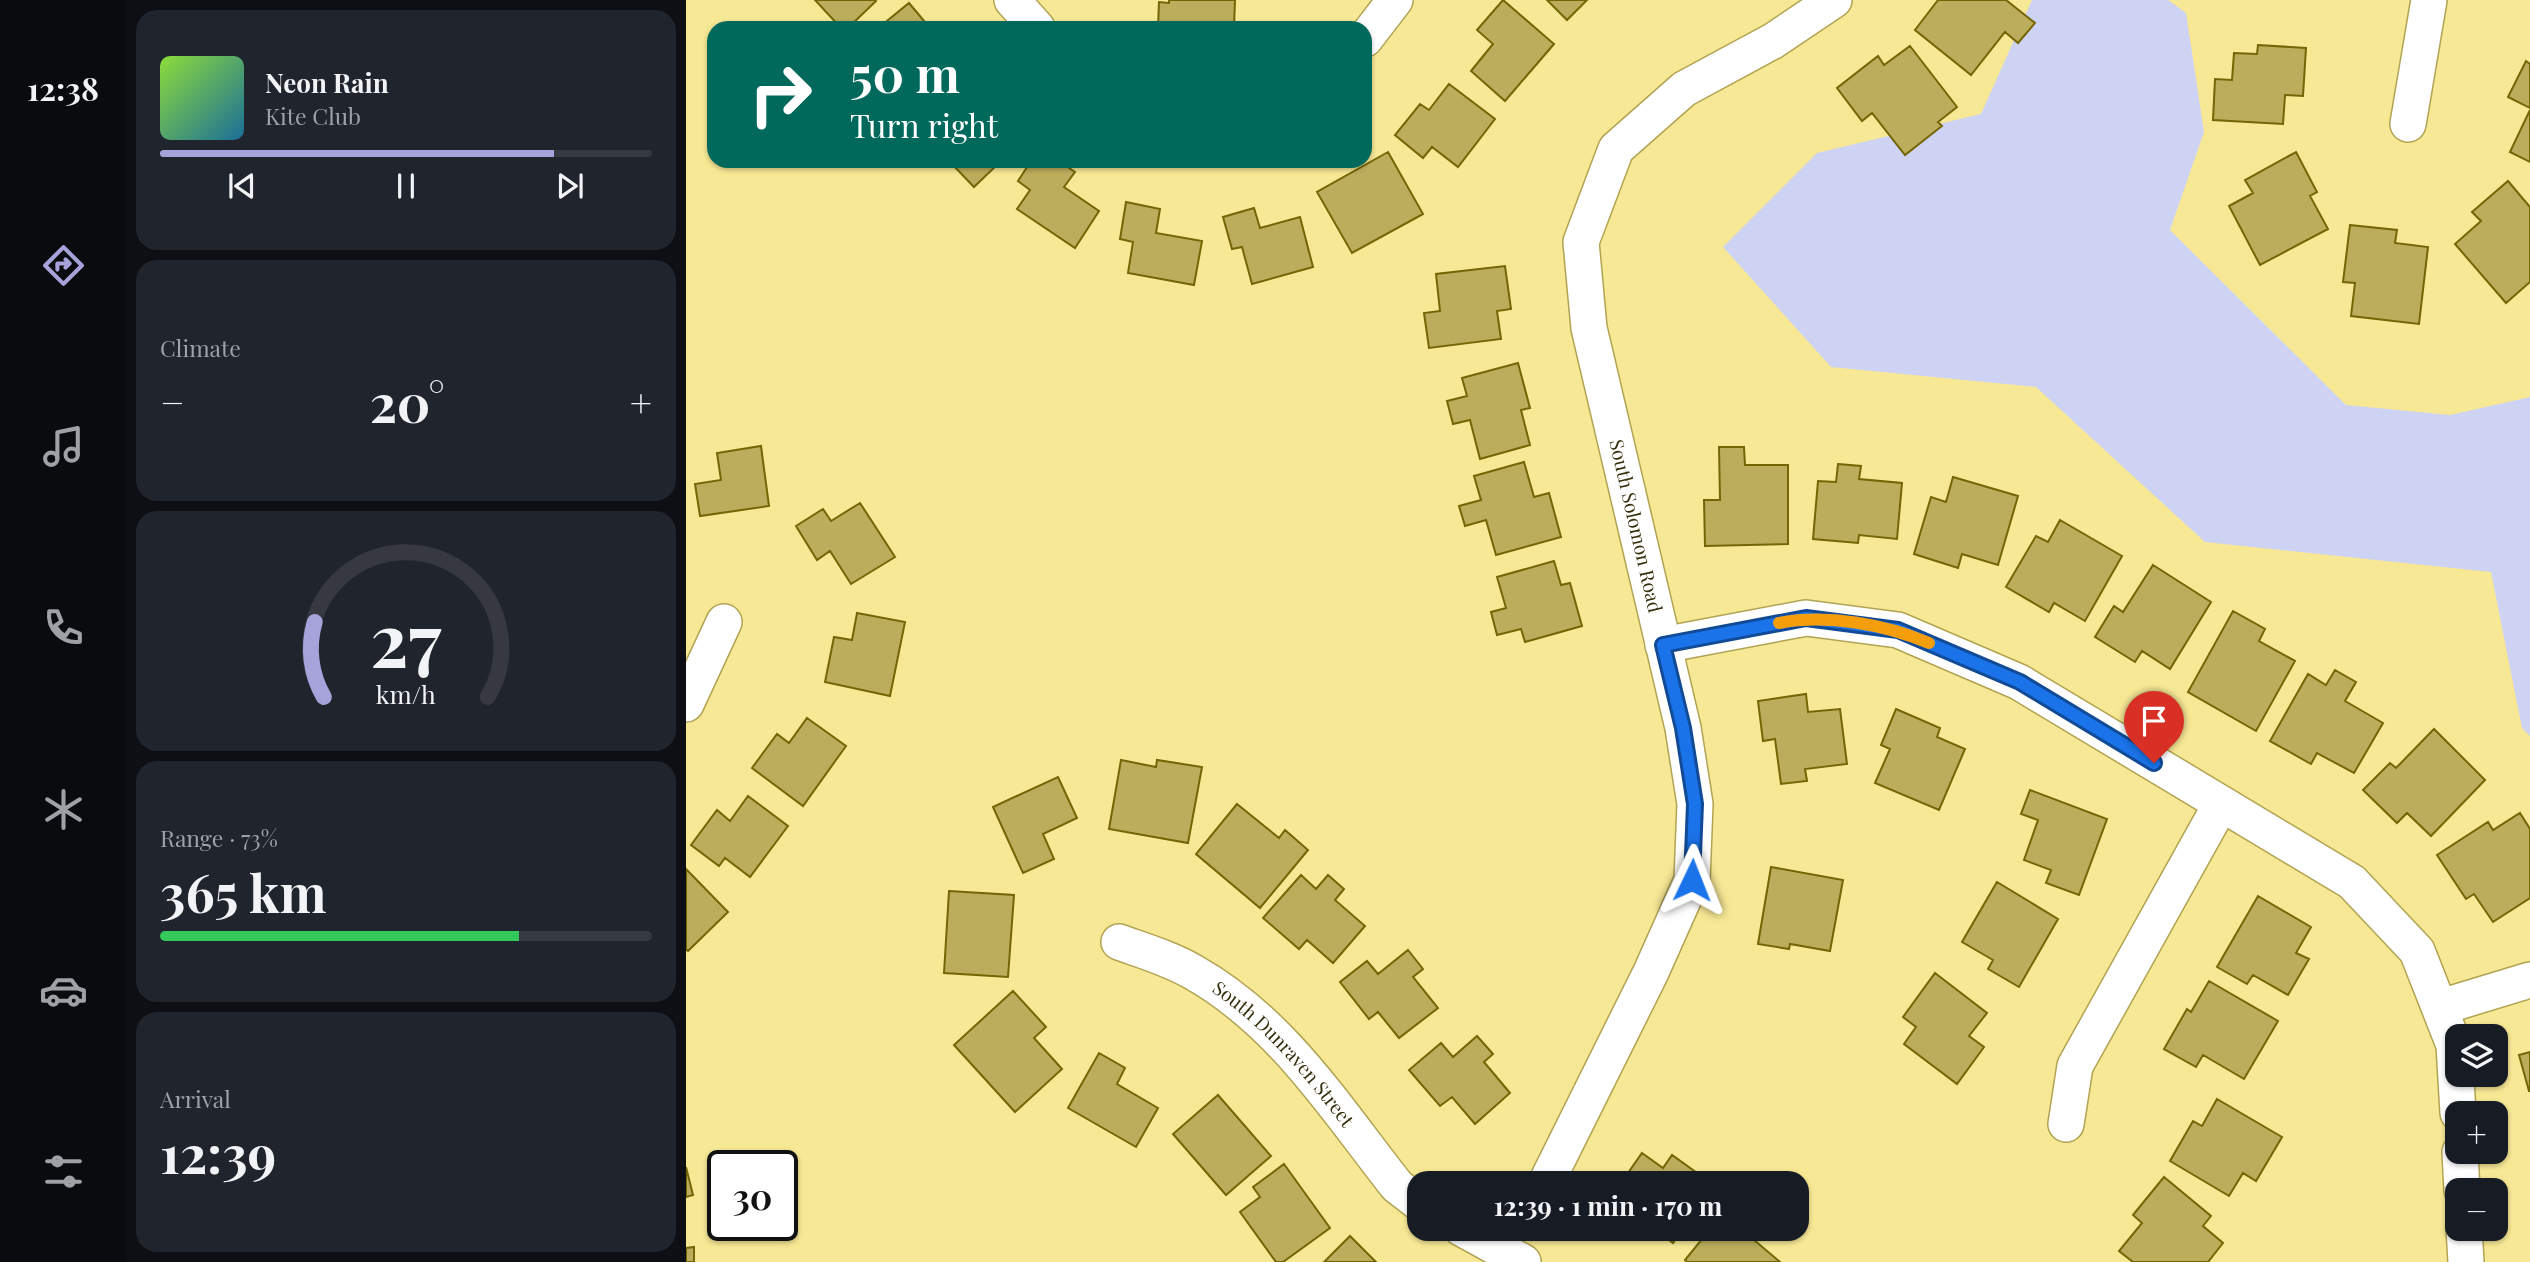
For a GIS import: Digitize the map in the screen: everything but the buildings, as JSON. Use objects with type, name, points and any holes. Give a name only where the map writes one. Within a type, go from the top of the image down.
[{"type":"street","points":[[1012,0],[1031,21]]},
{"type":"street","points":[[1372,30],[1395,0]]},
{"type":"street","name":"South Solomon Road","points":[[1552,1171],[1651,972],[1692,880],[1695,804],[1683,728],[1589,328],[1581,243],[1616,149],[1684,89],[1773,41],[1834,0]]},
{"type":"street","points":[[2408,124],[2429,0]]},
{"type":"street","points":[[1663,645],[1806,618],[1898,630],[2020,682],[2352,882],[2417,951],[2454,1045],[2457,1101]]},
{"type":"street","points":[[686,704],[724,622]]},
{"type":"street","points":[[2066,1124],[2075,1066],[2221,804]]},
{"type":"street","name":"South Dunraven Street","points":[[1119,942],[1192,971],[1242,1004],[1289,1047],[1397,1186],[1407,1194]]},
{"type":"street","points":[[2441,1007],[2530,980]]},
{"type":"street","points":[[1490,1241],[1514,1252]]},
{"type":"street","points":[[2465,1241],[2466,1262]]},
{"type":"shaded area","points":[[2032,0],[2168,0],[2186,13],[2204,132],[2170,230],[2346,405],[2450,415],[2530,397],[2530,736],[2522,728],[2491,572],[2205,542],[2036,387],[1831,367],[1723,247],[1817,153],[1981,114]]},
{"type":"slow traffic","points":[[1779,623],[1806,618],[1898,630],[1929,643]]},
{"type":"route","points":[[1692,880],[1695,804],[1683,728],[1663,645],[1806,618],[1898,630],[2020,682],[2154,763]]}]
